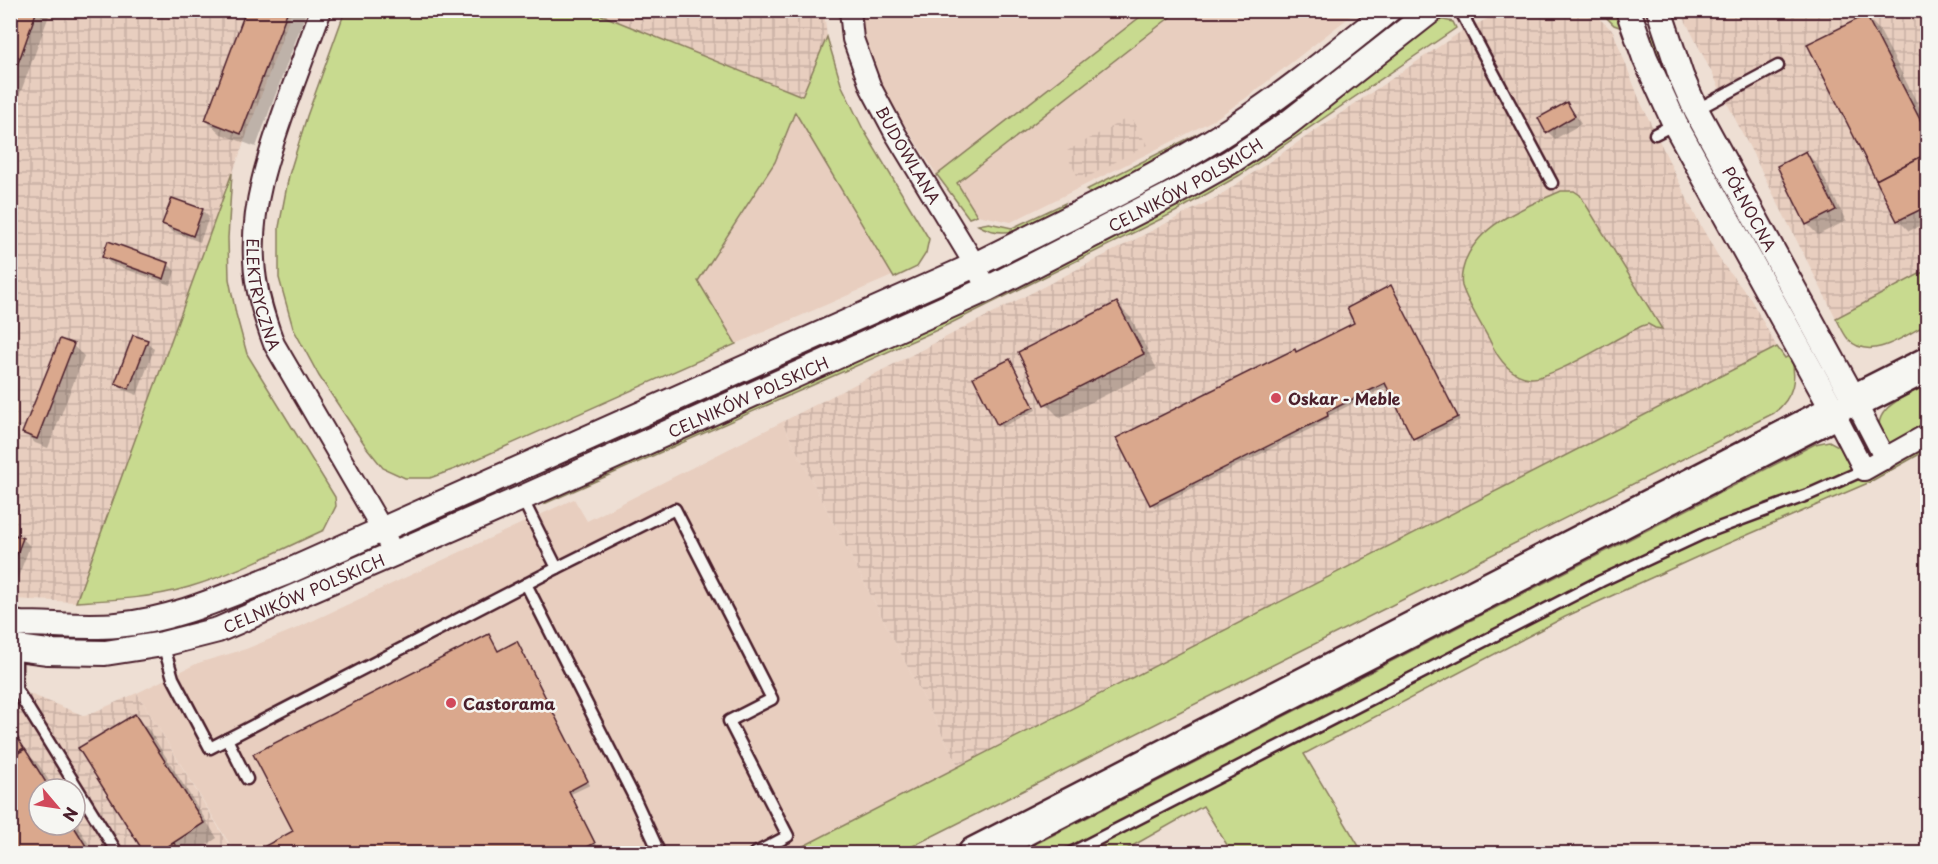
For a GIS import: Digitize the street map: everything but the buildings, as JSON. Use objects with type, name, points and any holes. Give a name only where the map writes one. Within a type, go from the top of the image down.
[{"type":"highway","points":[[975,854],[1928,364]]},
{"type":"street","name":"ELEKTRYCZNA","points":[[321,10],[268,154],[255,216],[254,261],[263,314],[274,344],[382,529],[394,555]]},
{"type":"street","name":"BUDOWLANA","points":[[850,10],[853,39],[871,88],[987,289]]},
{"type":"street","name":"CELNIKÓW POLSKICH","points":[[15,623],[116,625],[155,619],[195,608],[285,573],[975,265],[1165,168],[1217,138],[1292,86],[1389,10]]},
{"type":"street","name":"CELNIKÓW POLSKICH","points":[[13,648],[48,652],[105,652],[163,644],[218,630],[394,555],[987,289],[1160,201],[1230,162],[1309,108],[1432,10]]},
{"type":"street","name":"PÓŁNOCNA","points":[[1628,10],[1645,58],[1665,129],[1844,407]]},
{"type":"street","name":"PÓŁNOCNA","points":[[1659,10],[1678,67],[1696,110],[1844,407]]},
{"type":"street","points":[[1844,407],[1885,459]]},
{"type":"street","points":[[1844,407],[1864,470],[1928,434]]},
{"type":"street","points":[[13,648],[15,623]]},
{"type":"lane","points":[[1460,10],[1552,183]]},
{"type":"lane","points":[[1696,110],[1778,66]]},
{"type":"lane","points":[[1069,854],[1601,581],[1702,534],[1810,495],[1864,470]]},
{"type":"lane","points":[[522,498],[557,568]]},
{"type":"lane","points":[[163,644],[172,678],[210,748],[675,509],[772,699],[729,721],[788,836],[754,854]]},
{"type":"lane","points":[[526,584],[633,795],[660,854]]},
{"type":"lane","points":[[13,648],[16,688],[118,854]]},
{"type":"lane","points":[[227,739],[247,779]]},
{"type":"shaded area","points":[[1686,10],[1927,11],[1927,270],[1836,318],[1684,18]]},
{"type":"shaded area","points":[[10,11],[292,11],[76,602],[11,599]]},
{"type":"shaded area","points":[[589,11],[824,11],[827,37],[802,96]]},
{"type":"shaded area","points":[[859,11],[1149,11],[937,175],[881,88]]},
{"type":"shaded area","points":[[1178,11],[1357,11],[1246,98],[1215,119],[1011,222],[977,215],[957,183]]},
{"type":"shaded area","points":[[1503,11],[1591,11],[1613,31],[1640,101],[1697,219],[1722,263],[1750,298],[1777,347],[959,767],[782,422],[1219,196],[1459,33]]},
{"type":"shaded area","points":[[795,111],[892,276],[736,344],[698,281],[775,162]]},
{"type":"shaded area","points":[[1131,116],[1147,145],[1080,181],[1065,152]]},
{"type":"shaded area","points":[[782,422],[959,767],[791,853],[235,853],[137,693],[198,663],[246,649],[295,629],[574,499],[587,521]]},
{"type":"shaded area","points":[[10,686],[85,716],[137,693],[234,853],[11,853]]},
{"type":"green space","points":[[589,10],[802,96],[827,37],[841,84],[863,129],[929,239],[926,253],[917,267],[894,278],[795,112],[775,162],[698,281],[736,344],[455,469],[430,478],[405,478],[383,468],[319,376],[293,328],[279,278],[279,227],[289,175],[307,116],[345,11]]},
{"type":"green space","points":[[1149,10],[1178,11],[957,183],[977,215],[969,218],[937,175]]},
{"type":"green space","points":[[1405,11],[1418,11],[1289,110],[1214,160],[1025,260],[1021,252],[1359,47]]},
{"type":"green space","points":[[1600,11],[1615,11],[1622,28],[1614,25]]},
{"type":"green space","points":[[1439,19],[1453,22],[1456,28],[1240,175],[1175,212],[937,330],[544,504],[546,500],[1032,278]]},
{"type":"green space","points":[[1655,33],[1686,113],[1716,173],[1713,175],[1648,37]]},
{"type":"green space","points":[[1203,131],[1204,135],[1098,191],[1090,193],[1086,190]]},
{"type":"green space","points":[[232,173],[228,238],[229,279],[247,354],[335,497],[336,506],[324,530],[224,575],[161,594],[76,602]]},
{"type":"green space","points":[[1561,191],[1574,191],[1580,195],[1662,329],[1648,324],[1642,326],[1554,372],[1530,378],[1510,370],[1496,352],[1462,286],[1462,272],[1473,246],[1494,225]]},
{"type":"green space","points":[[1065,203],[1062,209],[1031,225],[1011,232],[989,230],[978,225],[989,223],[1012,228]]},
{"type":"green space","points":[[1927,270],[1927,324],[1899,340],[1877,348],[1857,346],[1848,339],[1836,318]]},
{"type":"green space","points":[[1777,347],[1785,358],[1791,355],[1794,380],[1786,401],[1774,413],[899,853],[790,853]]},
{"type":"green space","points":[[1927,385],[1927,450],[1868,483],[1565,617],[1304,754],[1363,853],[1232,853],[1203,806],[1120,853],[1016,854],[1815,444],[1829,441],[1842,448],[1847,456],[1883,439],[1879,429],[1880,419],[1884,412],[1900,399]]},
{"type":"place","name":"Oskar - Meble","points":[[1276,398]]},
{"type":"place","name":"Castorama","points":[[451,703]]}]
